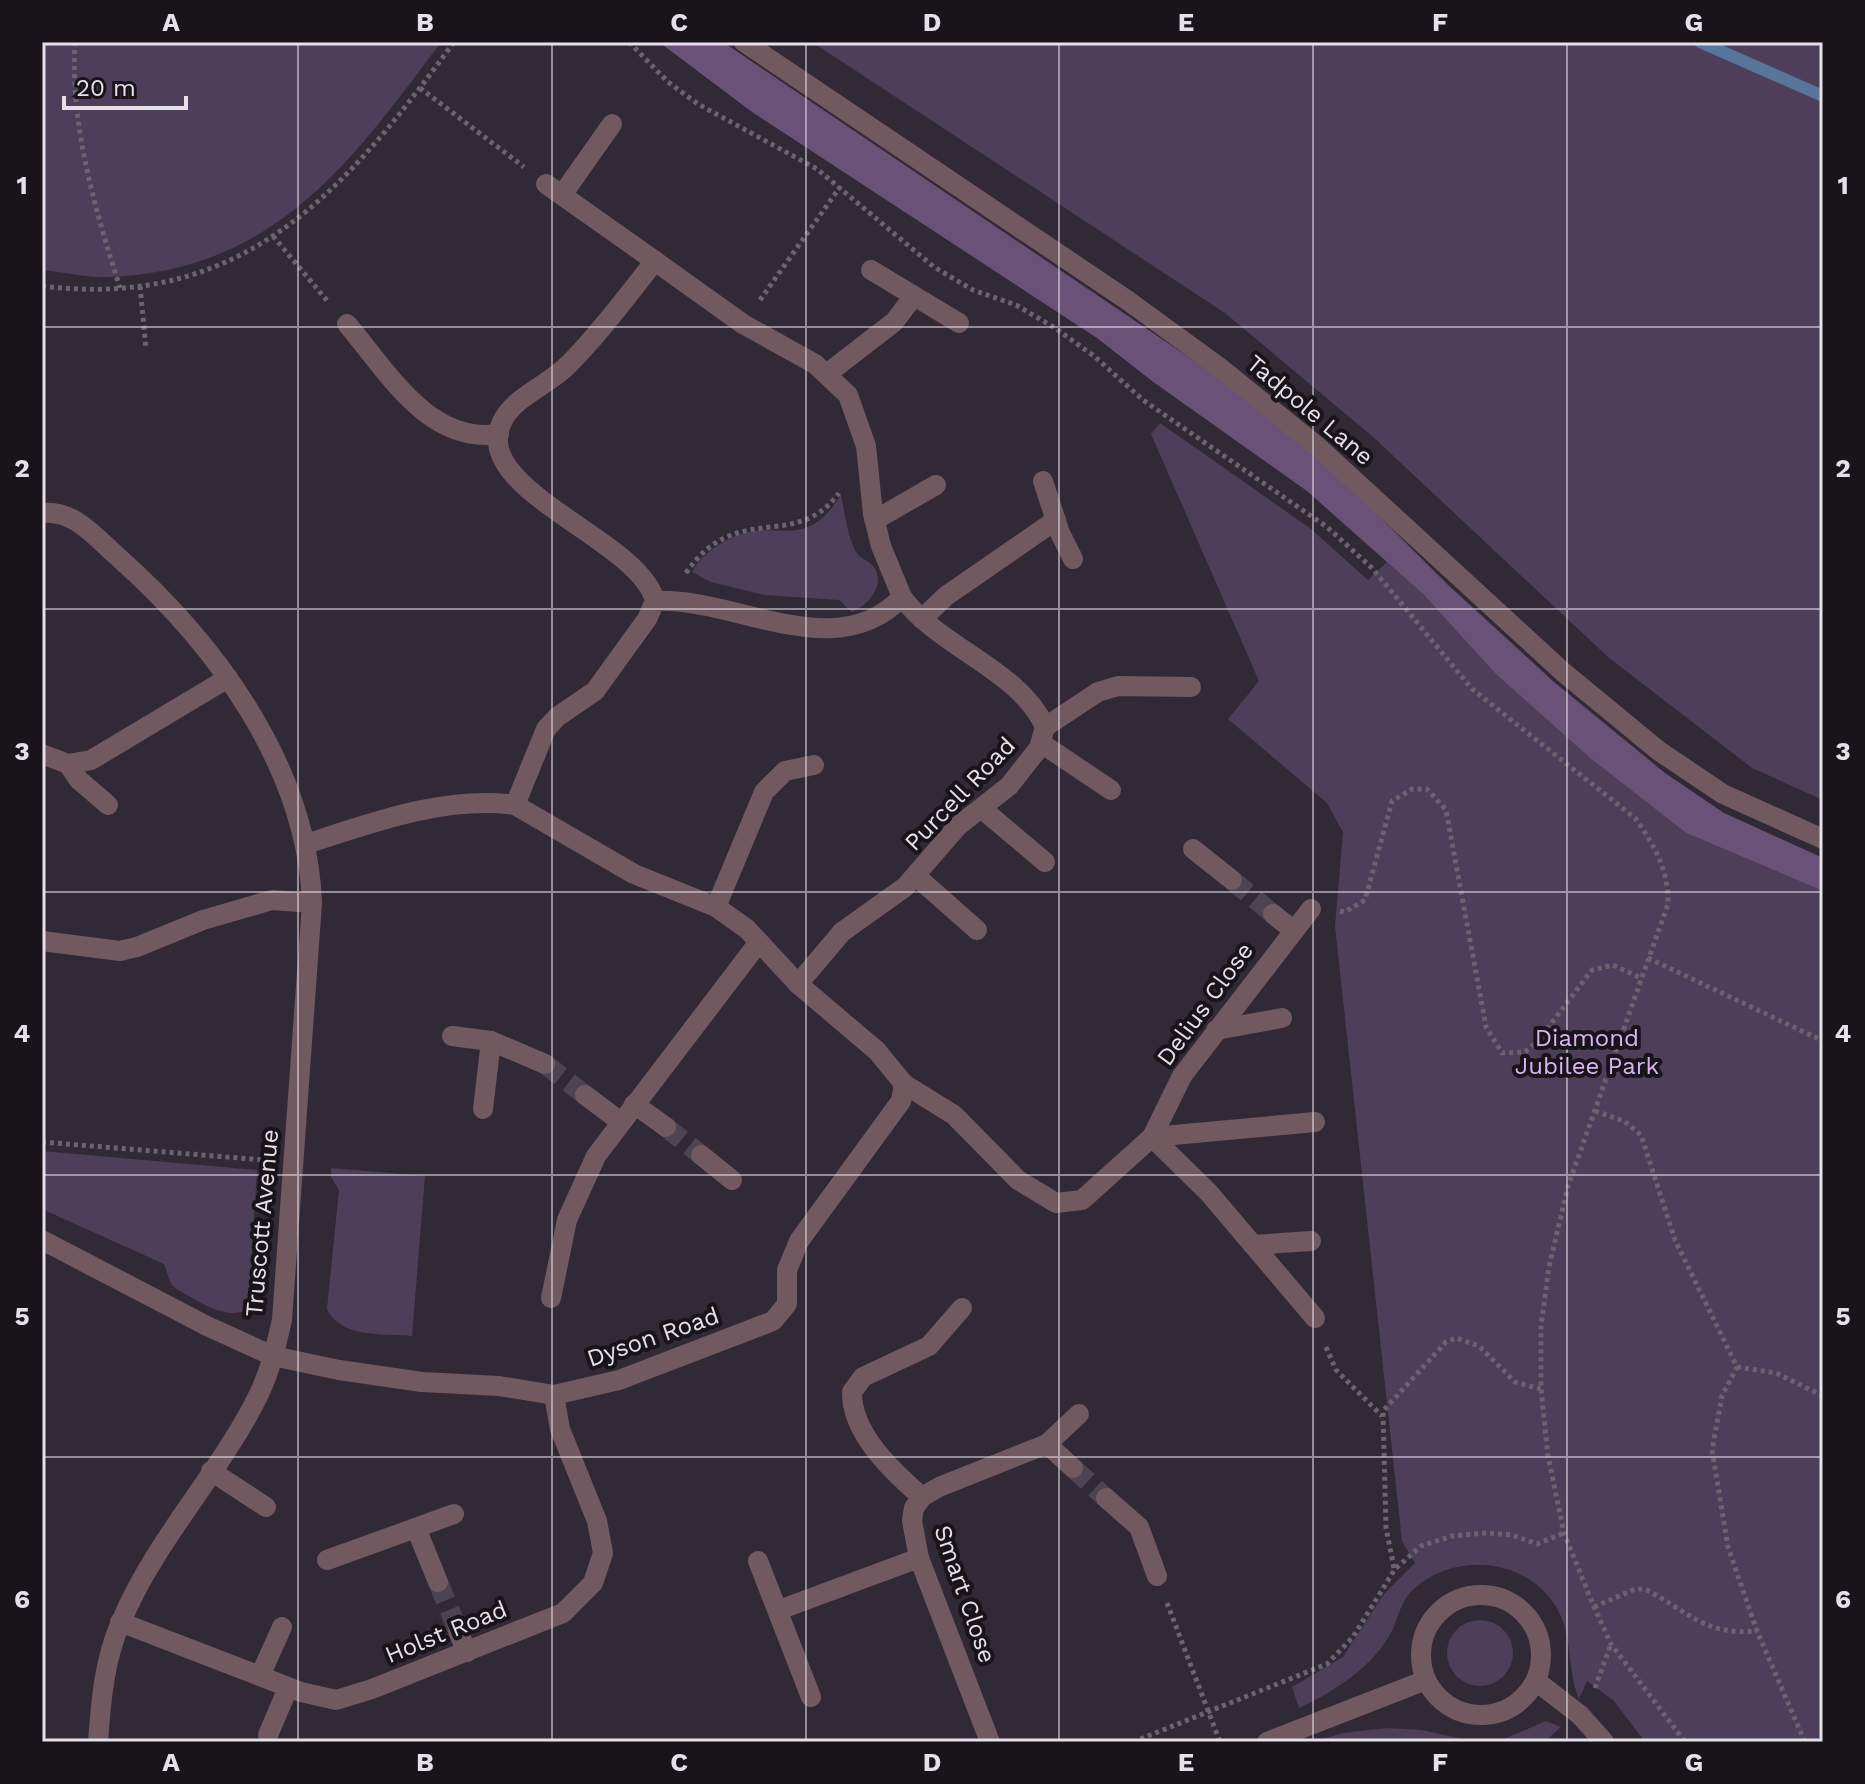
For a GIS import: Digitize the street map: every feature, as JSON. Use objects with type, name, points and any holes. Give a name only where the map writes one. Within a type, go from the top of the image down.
[{"type":"street","name":"Tadpole Lane","points":[[744,42],[1127,300],[1219,367],[1317,446],[1563,672],[1659,751],[1723,794],[1823,839]]},
{"type":"street","points":[[554,190],[612,124]]},
{"type":"street","name":"Purcell Road","points":[[554,190],[743,324],[828,373],[848,395],[858,415],[866,446],[875,520],[902,597],[922,619],[1022,696],[1043,735]]},
{"type":"street","points":[[515,805],[546,729],[557,717],[595,691],[647,619],[655,601],[649,584],[634,565],[524,486],[504,462],[499,434],[515,404],[546,385],[571,363],[655,261]]},
{"type":"street","points":[[871,270],[959,323]]},
{"type":"street","points":[[828,373],[894,322],[914,296]]},
{"type":"street","points":[[347,324],[427,417],[462,434],[499,434]]},
{"type":"street","points":[[1043,481],[1073,559]]},
{"type":"street","points":[[875,520],[936,485]]},
{"type":"street","name":"Truscott Avenue","points":[[42,513],[69,516],[151,586],[188,624],[228,678],[284,781],[306,844],[312,903],[287,1280],[273,1356],[248,1415],[156,1554],[120,1622],[106,1667],[98,1742]]},
{"type":"street","points":[[922,619],[946,596],[1056,520]]},
{"type":"street","points":[[655,601],[679,601],[824,629],[857,627],[872,621],[902,597]]},
{"type":"street","points":[[42,754],[68,764],[91,760],[228,678]]},
{"type":"street","name":"Purcell Road","points":[[798,984],[849,925],[917,877],[958,826],[1009,786],[1043,735],[1098,692],[1118,686],[1191,687]]},
{"type":"street","points":[[1043,735],[1111,790]]},
{"type":"street","points":[[68,764],[79,780],[108,805]]},
{"type":"street","points":[[716,907],[764,792],[785,771],[814,765]]},
{"type":"street","points":[[306,844],[450,806],[497,802],[515,805],[634,874],[716,907],[759,942],[798,984],[877,1051],[904,1084]]},
{"type":"street","points":[[981,808],[1045,862]]},
{"type":"street","points":[[1193,849],[1232,880]]},
{"type":"street","points":[[917,877],[977,930]]},
{"type":"street","points":[[42,941],[120,951],[272,900],[312,903]]},
{"type":"street","name":"Delius Close","points":[[904,1084],[954,1115],[1018,1180],[1056,1203],[1082,1200],[1152,1137],[1182,1076],[1311,909]]},
{"type":"street","points":[[1273,914],[1293,930]]},
{"type":"street","points":[[551,1298],[567,1220],[576,1196],[621,1122],[759,942]]},
{"type":"street","points":[[1216,1030],[1282,1018]]},
{"type":"street","points":[[452,1036],[491,1041],[545,1064]]},
{"type":"street","points":[[483,1109],[491,1041]]},
{"type":"street","name":"Dyson Road","points":[[42,1240],[207,1326],[273,1356],[422,1382],[499,1386],[554,1395],[619,1380],[773,1321],[787,1304],[787,1270],[799,1241],[901,1101],[904,1084]]},
{"type":"street","points":[[585,1095],[621,1122]]},
{"type":"street","points":[[634,1104],[666,1127]]},
{"type":"street","points":[[1152,1137],[1315,1122]]},
{"type":"street","points":[[1152,1137],[1209,1193],[1315,1318]]},
{"type":"street","points":[[701,1155],[732,1180]]},
{"type":"street","points":[[1253,1245],[1311,1241]]},
{"type":"street","points":[[922,1497],[893,1472],[872,1446],[852,1392],[863,1377],[929,1346],[962,1308]]},
{"type":"street","name":"Holst Road","points":[[120,1622],[288,1688],[336,1700],[563,1613],[585,1594],[600,1569],[603,1553],[597,1521],[560,1429],[554,1395]]},
{"type":"street","name":"Smart Close","points":[[990,1742],[919,1558],[912,1521],[922,1497],[939,1487],[1047,1444],[1079,1414]]},
{"type":"street","points":[[1047,1444],[1073,1468]]},
{"type":"street","points":[[211,1471],[266,1507]]},
{"type":"street","points":[[1106,1498],[1139,1527],[1157,1576]]},
{"type":"street","points":[[327,1560],[454,1514]]},
{"type":"street","points":[[416,1528],[438,1582]]},
{"type":"street","points":[[779,1610],[919,1558]]},
{"type":"street","points":[[758,1561],[811,1697]]},
{"type":"street","points":[[1482,1595],[1502,1598],[1520,1609],[1533,1624],[1540,1642],[1536,1681],[1524,1697],[1509,1709],[1490,1715],[1471,1714],[1453,1708],[1437,1696],[1426,1680],[1421,1650],[1430,1621],[1453,1602],[1482,1595]]},
{"type":"street","points":[[260,1676],[282,1627]]},
{"type":"street","points":[[458,1631],[467,1652]]},
{"type":"street","points":[[1267,1742],[1426,1680]]},
{"type":"street","points":[[1536,1681],[1580,1715],[1604,1742]]},
{"type":"street","points":[[268,1735],[288,1688]]},
{"type":"path","points":[[75,42],[77,109],[100,225],[120,288]]},
{"type":"path","points":[[42,286],[140,286],[237,260],[321,201],[370,152],[454,42]]},
{"type":"path","points":[[629,42],[668,82],[698,104],[782,148],[840,187],[904,246],[934,267],[973,290],[1016,305],[1055,328],[1094,356],[1143,400],[1327,527],[1372,568],[1472,689],[1635,818],[1657,854],[1668,890],[1668,904],[1568,1186],[1549,1267],[1541,1326],[1541,1389],[1548,1456],[1564,1533],[1594,1607],[1611,1644],[1685,1742]]},
{"type":"path","points":[[420,88],[554,190]]},
{"type":"path","points":[[743,324],[840,187]]},
{"type":"path","points":[[273,236],[347,324]]},
{"type":"path","points":[[140,286],[146,349]]},
{"type":"path","points":[[679,601],[686,572],[716,542],[745,528],[798,524],[821,513],[842,490],[870,487]]},
{"type":"path","points":[[1311,909],[1345,912],[1365,900],[1392,801],[1412,789],[1427,789],[1446,810],[1486,1027],[1502,1053],[1525,1052],[1537,1042],[1592,970],[1613,965],[1641,978]]},
{"type":"path","points":[[1648,958],[1823,1041]]},
{"type":"path","points":[[1595,1111],[1624,1121],[1641,1135],[1675,1240],[1737,1367]]},
{"type":"path","points":[[42,1142],[294,1161]]},
{"type":"path","points":[[1315,1318],[1336,1370],[1382,1417]]},
{"type":"path","points":[[1395,1569],[1386,1528],[1383,1411],[1437,1352],[1456,1338],[1479,1346],[1515,1382],[1541,1389]]},
{"type":"path","points":[[1737,1367],[1776,1373],[1823,1396]]},
{"type":"path","points":[[1737,1367],[1722,1396],[1712,1450],[1728,1547],[1757,1631],[1805,1742]]},
{"type":"path","points":[[1133,1742],[1327,1664],[1353,1637],[1395,1569],[1421,1546],[1452,1536],[1506,1534],[1534,1545],[1564,1533]]},
{"type":"path","points":[[1157,1576],[1220,1742]]},
{"type":"path","points":[[1594,1607],[1635,1589],[1645,1589],[1712,1628],[1730,1634],[1757,1631]]},
{"type":"green space","points":[[42,42],[441,42],[340,168],[303,203],[263,232],[217,255],[166,270],[100,277],[42,270]]},
{"type":"green space","points":[[812,42],[1823,42],[1823,800],[1752,768],[1608,657],[1372,436],[1225,313]]},
{"type":"green space","name":"Diamond Jubilee Park","points":[[1160,423],[1311,529],[1368,580],[1387,562],[1423,594],[1497,674],[1590,758],[1686,833],[1823,891],[1823,1742],[1645,1742],[1614,1701],[1587,1681],[1579,1699],[1561,1616],[1542,1589],[1526,1577],[1489,1565],[1450,1569],[1431,1576],[1415,1588],[1406,1597],[1392,1631],[1374,1656],[1352,1677],[1299,1708],[1292,1687],[1343,1657],[1384,1594],[1415,1563],[1402,1541],[1335,926],[1343,832],[1327,803],[1228,719],[1259,681],[1151,434]]},
{"type":"green space","points":[[841,495],[852,544],[859,555],[874,567],[878,581],[869,600],[852,612],[839,600],[764,595],[711,582],[692,572],[710,551],[736,536],[761,530],[803,529],[815,523],[828,513]]},
{"type":"green space","points":[[42,1151],[257,1170],[251,1264],[268,1277],[256,1302],[240,1312],[231,1313],[209,1307],[174,1287],[164,1264],[42,1209]]},
{"type":"green space","points":[[331,1168],[425,1176],[412,1336],[353,1330],[334,1319],[327,1309],[339,1190],[331,1177]]},
{"type":"green space","points":[[1480,1620],[1493,1623],[1503,1630],[1510,1640],[1513,1653],[1510,1666],[1503,1676],[1493,1683],[1480,1686],[1467,1683],[1457,1676],[1450,1666],[1447,1653],[1450,1640],[1457,1630],[1467,1623]]},
{"type":"green space","points":[[1546,1721],[1561,1727],[1544,1742],[1497,1742]]},
{"type":"green space","points":[[1387,1728],[1422,1730],[1475,1742],[1313,1742],[1343,1733]]},
{"type":"shaded area","points":[[659,42],[723,42],[1221,379],[1338,475],[1447,584],[1554,682],[1665,773],[1724,813],[1823,858],[1823,891],[1686,833],[1590,758],[1496,674],[1423,594],[1307,491],[1097,338],[752,112]]},
{"type":"waterway","points":[[1700,42],[1823,96]]},
{"type":"tunnel","points":[[1232,880],[1273,914]]},
{"type":"tunnel","points":[[545,1064],[585,1095]]},
{"type":"tunnel","points":[[666,1127],[701,1155]]},
{"type":"tunnel","points":[[1073,1468],[1106,1498]]},
{"type":"tunnel","points":[[438,1582],[458,1631]]}]
